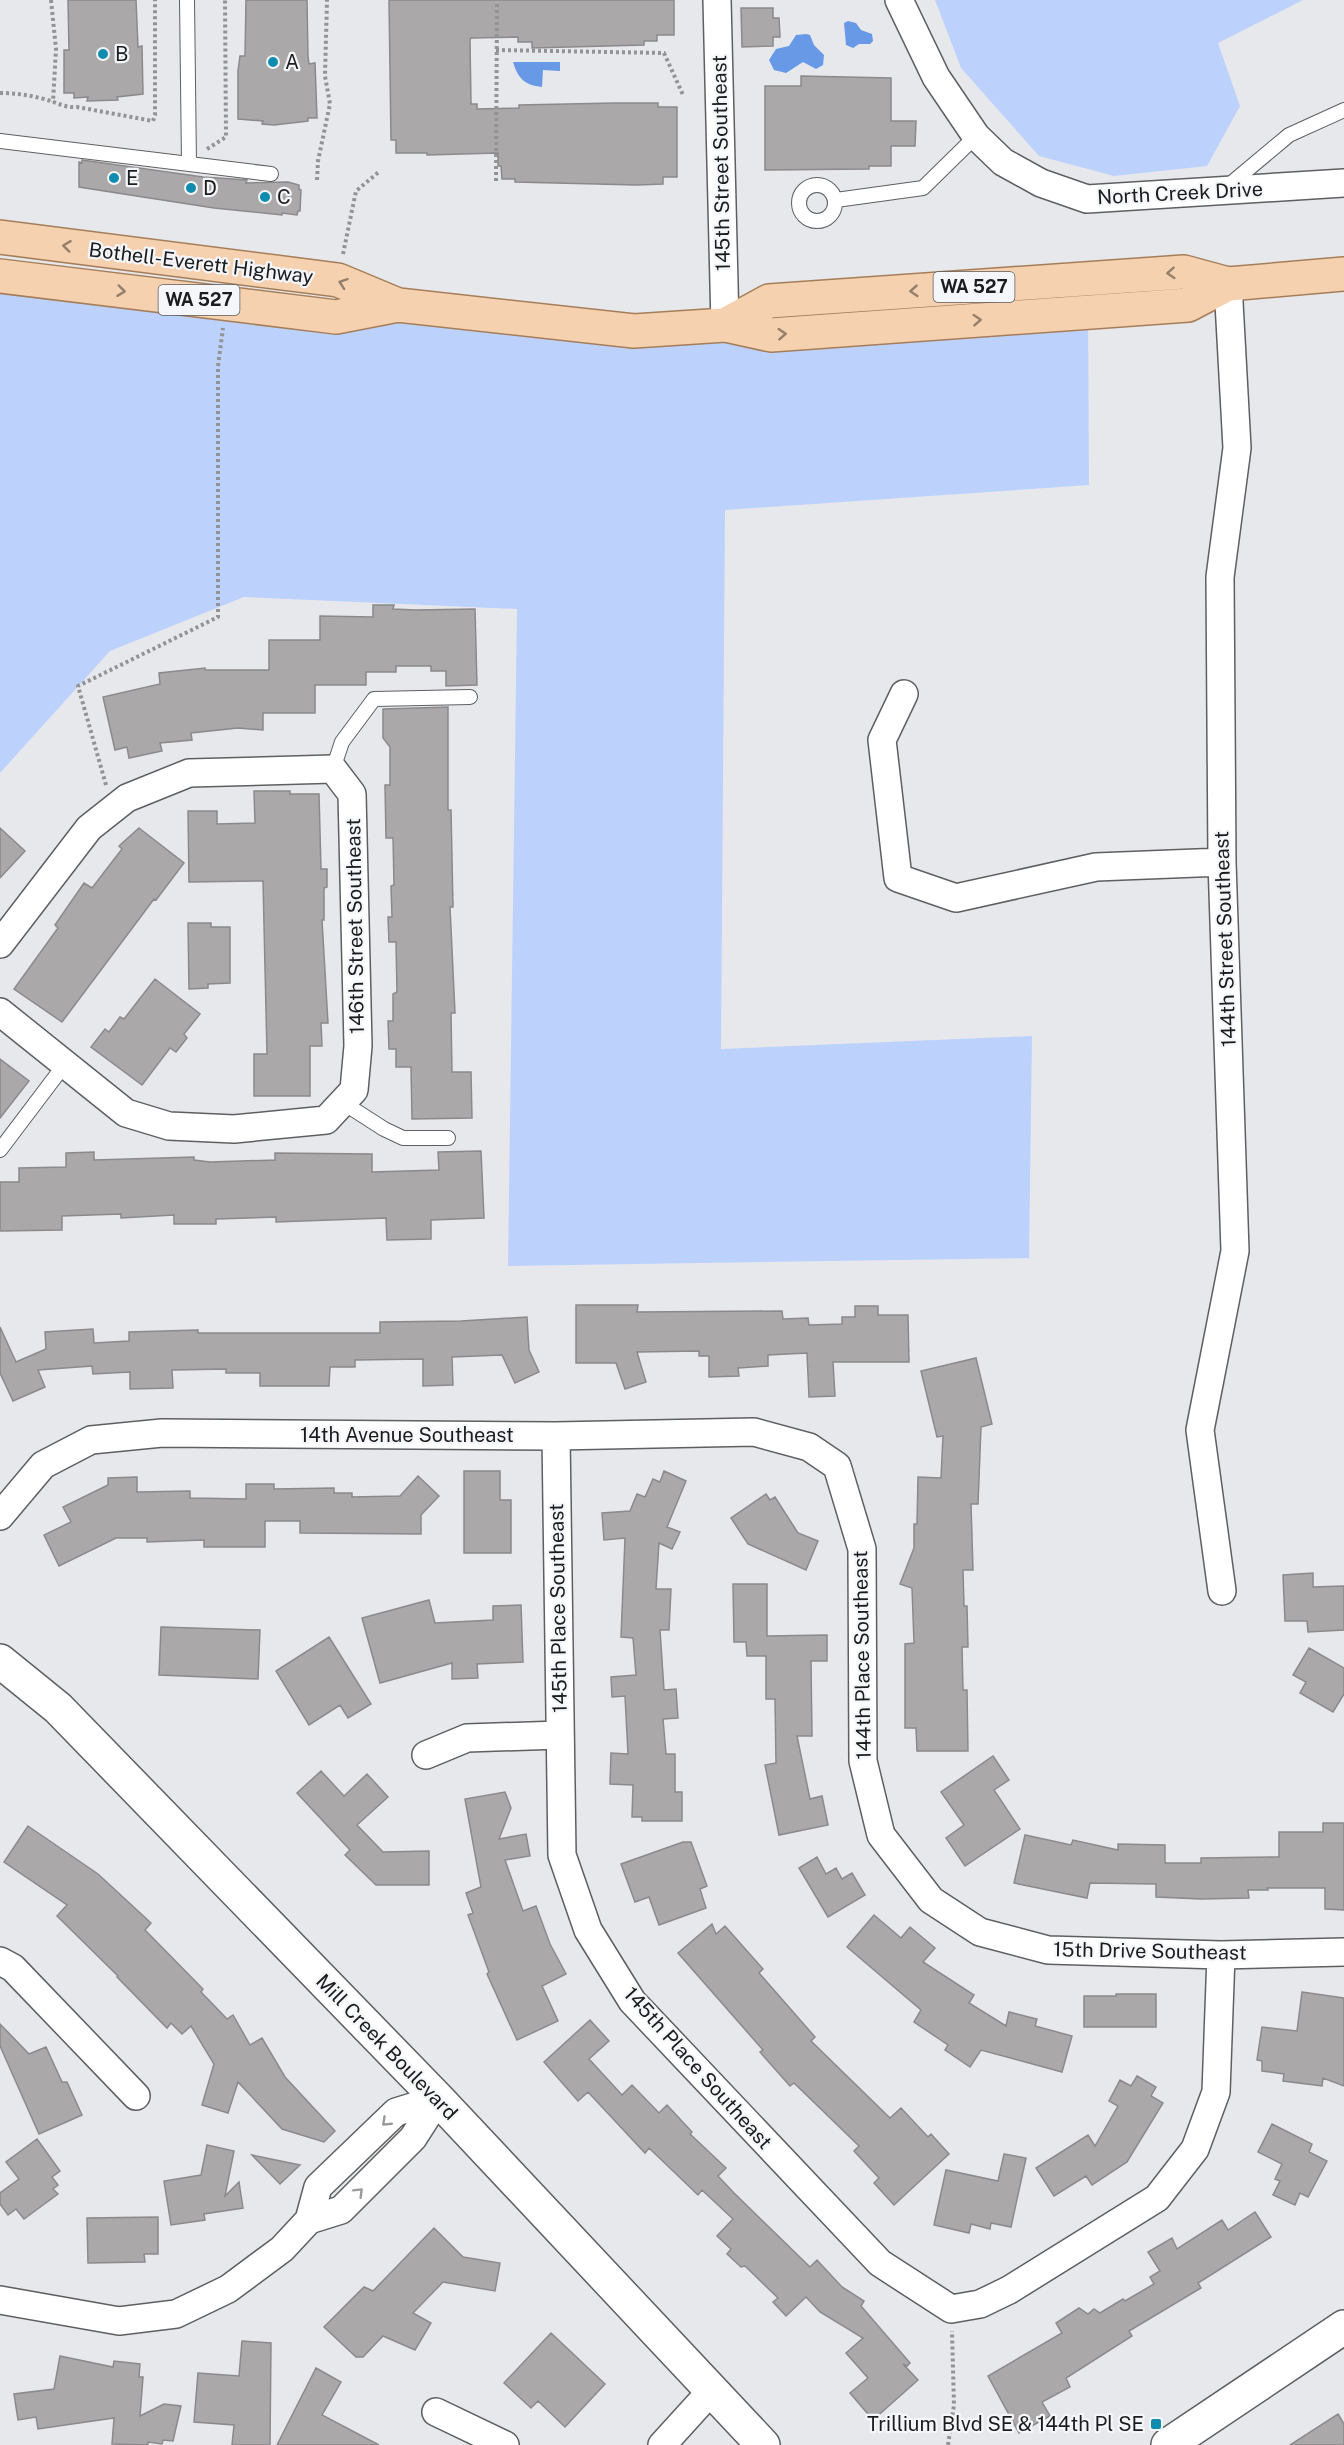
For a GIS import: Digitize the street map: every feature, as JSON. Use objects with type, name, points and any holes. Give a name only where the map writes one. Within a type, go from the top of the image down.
[{"type":"main road","name":"Bothell-Everett Highway","points":[[0,237],[338,280],[398,305],[634,331],[725,325],[771,335],[1188,305],[1228,284],[1344,274]]},
{"type":"main road","name":"Bothell-Everett Highway","points":[[0,276],[336,317],[398,305]]},
{"type":"street","name":"145th Street Southeast","points":[[717,0],[725,325]]},
{"type":"street","name":"North Creek Drive","points":[[899,0],[936,77],[976,136],[1003,162],[1041,183],[1087,199],[1344,183]]},
{"type":"street","name":"144th Street Southeast","points":[[1222,1591],[1200,1430],[1235,1251],[1222,862],[1220,577],[1237,448],[1228,284]]},
{"type":"street","points":[[904,694],[882,740],[898,878],[956,898],[1096,867],[1222,862]]},
{"type":"street","points":[[0,944],[89,828],[127,798],[189,773],[333,769]]},
{"type":"street","name":"146th Street Southeast","points":[[333,769],[352,794],[358,1046],[348,1096]]},
{"type":"street","points":[[0,1012],[126,1113],[169,1125],[234,1129],[326,1120],[348,1096]]},
{"type":"street","name":"14th Avenue Southeast","points":[[0,1516],[43,1465],[91,1440],[162,1433],[556,1436],[754,1432],[809,1447],[837,1466]]},
{"type":"street","name":"145th Place Southeast","points":[[556,1436],[562,1855],[588,1930],[632,2001],[880,2263],[951,2309]]},
{"type":"street","name":"144th Place Southeast","points":[[837,1466],[862,1549],[863,1761],[881,1835],[931,1900]]},
{"type":"street","name":"Mill Creek Boulevard","points":[[0,1661],[58,1708],[438,2099],[763,2445]]},
{"type":"street","points":[[426,1755],[467,1738],[560,1735]]},
{"type":"street","name":"15th Drive Southeast","points":[[931,1900],[980,1932],[1048,1950],[1221,1954],[1344,1952]]},
{"type":"street","points":[[951,2309],[980,2304],[1009,2290],[1157,2198],[1164,2189],[1195,2148],[1216,2092],[1221,1954]]},
{"type":"street","points":[[0,1961],[13,1968],[136,2096]]},
{"type":"street","points":[[0,2300],[118,2321],[176,2314],[228,2289],[282,2248],[309,2220],[341,2210],[413,2138],[438,2099]]},
{"type":"street","points":[[1168,2445],[1344,2327]]},
{"type":"street","points":[[662,2445],[712,2390]]},
{"type":"street","points":[[436,2412],[505,2445]]},
{"type":"lane","points":[[187,0],[189,164]]},
{"type":"lane","points":[[1222,192],[1289,135],[1344,110]]},
{"type":"lane","points":[[836,200],[923,188],[976,136]]},
{"type":"lane","points":[[0,141],[271,174]]},
{"type":"lane","points":[[333,769],[342,742],[374,699],[470,697]]},
{"type":"lane","points":[[0,1150],[65,1064]]},
{"type":"lane","points":[[348,1096],[403,1138],[448,1138]]},
{"type":"path","points":[[51,0],[56,49],[53,102]]},
{"type":"path","points":[[0,93],[24,94],[67,108],[77,107],[153,121],[155,115],[155,0]]},
{"type":"path","points":[[188,138],[207,149],[226,137],[225,0]]},
{"type":"path","points":[[317,180],[318,161],[330,104],[326,76],[327,0]]},
{"type":"path","points":[[496,181],[497,0]]},
{"type":"path","points":[[496,50],[664,53],[683,95]]},
{"type":"path","points":[[338,280],[356,190],[380,171]]},
{"type":"path","points":[[113,809],[78,686],[218,617],[218,366],[226,303]]},
{"type":"path","points":[[948,2445],[954,2405],[951,2309]]},
{"type":"shaded area","points":[[935,0],[1303,0],[1218,43],[1240,106],[1207,166],[1114,176],[1039,156],[961,68]]},
{"type":"shaded area","points":[[0,276],[336,317],[725,325],[1088,312],[1089,485],[725,510],[721,1049],[1032,1036],[1029,1258],[508,1266],[517,609],[244,597],[110,651],[0,773]]},
{"type":"water","points":[[848,21],[856,23],[861,30],[872,34],[873,41],[870,44],[859,44],[853,48],[846,45],[844,23]]},
{"type":"water","points":[[796,35],[810,35],[814,45],[824,55],[823,65],[816,69],[803,62],[786,73],[774,70],[769,60],[776,49],[789,46]]},
{"type":"water","points":[[513,62],[560,62],[560,71],[543,70],[542,87],[536,86],[523,80],[517,73]]},
{"type":"building","name":"B","points":[[68,0],[136,0],[138,47],[142,46],[143,94],[117,97],[118,100],[87,101],[88,97],[74,98],[74,93],[64,93],[64,50],[69,50]]},
{"type":"building","name":"A","points":[[246,0],[307,0],[308,56],[309,64],[315,63],[317,118],[274,125],[262,124],[263,121],[238,119],[238,71],[240,56],[245,56]]},
{"type":"building","points":[[389,0],[674,0],[674,35],[657,35],[657,41],[644,41],[644,45],[532,48],[532,42],[518,42],[518,37],[471,38],[471,104],[477,104],[477,109],[519,108],[519,105],[615,103],[658,103],[658,107],[677,107],[677,177],[663,177],[663,184],[637,185],[515,182],[515,179],[502,179],[501,166],[498,166],[498,153],[427,155],[427,153],[396,153],[396,140],[391,140]]},
{"type":"building","points":[[741,8],[773,8],[773,18],[779,18],[780,37],[773,37],[773,46],[742,47]]},
{"type":"building","points":[[801,76],[891,78],[891,121],[916,121],[915,146],[891,146],[891,166],[869,166],[869,169],[765,170],[765,86],[801,86]]},
{"type":"building","points":[[82,160],[203,177],[247,180],[246,183],[288,182],[299,185],[301,190],[300,211],[297,215],[282,213],[282,215],[214,208],[79,187],[79,162],[82,163]]},
{"type":"building","points":[[373,605],[394,605],[393,609],[415,610],[475,609],[477,685],[446,686],[446,671],[431,671],[431,666],[396,666],[396,672],[366,672],[366,685],[315,685],[315,713],[263,713],[263,730],[238,728],[191,733],[192,740],[160,743],[162,751],[129,758],[127,747],[115,750],[103,697],[160,684],[159,673],[205,668],[205,670],[269,670],[269,640],[320,640],[320,616],[373,617]]},
{"type":"building","points":[[448,707],[448,810],[451,810],[453,907],[450,907],[455,1013],[451,1013],[452,1072],[471,1072],[472,1118],[412,1119],[411,1067],[396,1067],[396,1049],[389,1049],[388,1021],[393,1021],[393,994],[397,992],[396,942],[389,942],[388,917],[392,917],[391,886],[394,885],[393,838],[386,838],[385,785],[390,785],[390,747],[383,738],[383,709]]},
{"type":"building","points":[[254,791],[319,794],[321,869],[327,869],[327,887],[324,888],[324,920],[322,920],[328,1023],[321,1023],[322,1046],[310,1046],[310,1096],[254,1096],[254,1054],[267,1054],[263,881],[189,882],[188,811],[217,811],[217,824],[255,823]]},
{"type":"building","points":[[0,828],[25,851],[0,878]]},
{"type":"building","points":[[139,828],[184,863],[156,900],[154,899],[62,1022],[14,989],[58,928],[55,925],[84,883],[92,888],[122,849],[119,846]]},
{"type":"building","points":[[188,923],[211,923],[211,927],[230,927],[230,983],[208,984],[208,988],[189,989]]},
{"type":"building","points":[[155,979],[200,1014],[184,1034],[187,1038],[176,1052],[170,1048],[142,1085],[91,1047],[105,1029],[109,1032],[120,1017],[124,1019]]},
{"type":"building","points":[[0,1059],[29,1081],[0,1118]]},
{"type":"building","points":[[481,1151],[484,1218],[431,1220],[431,1239],[387,1240],[386,1218],[276,1222],[276,1217],[216,1219],[216,1224],[174,1224],[174,1215],[121,1218],[121,1214],[62,1216],[62,1230],[0,1231],[0,1182],[19,1182],[19,1168],[66,1167],[66,1153],[94,1152],[94,1160],[194,1157],[194,1160],[210,1162],[275,1160],[275,1153],[372,1154],[372,1172],[439,1170],[438,1152]]},
{"type":"building","points":[[576,1305],[638,1305],[637,1312],[782,1311],[783,1319],[808,1318],[809,1325],[842,1324],[842,1317],[855,1317],[855,1306],[878,1306],[878,1315],[908,1315],[909,1362],[833,1362],[835,1396],[809,1397],[807,1353],[768,1355],[768,1366],[738,1368],[739,1376],[709,1377],[709,1356],[699,1356],[699,1351],[637,1352],[646,1382],[625,1389],[616,1363],[576,1363]]},
{"type":"building","points":[[527,1317],[529,1350],[539,1372],[515,1383],[502,1355],[452,1357],[453,1385],[423,1386],[423,1359],[355,1360],[355,1367],[330,1367],[329,1386],[260,1386],[260,1373],[226,1373],[226,1369],[172,1370],[173,1388],[130,1389],[130,1372],[93,1374],[92,1366],[38,1370],[45,1387],[13,1401],[0,1373],[0,1327],[16,1362],[46,1349],[45,1332],[93,1329],[94,1343],[129,1341],[129,1332],[198,1330],[198,1333],[380,1333],[380,1322]]},
{"type":"building","points":[[976,1358],[992,1424],[981,1427],[978,1504],[971,1504],[973,1570],[963,1570],[968,1647],[962,1647],[963,1690],[967,1690],[968,1751],[917,1751],[916,1728],[905,1728],[905,1644],[914,1643],[912,1588],[900,1584],[914,1548],[918,1477],[941,1478],[943,1436],[937,1437],[921,1371]]},
{"type":"building","points":[[464,1471],[500,1471],[500,1500],[511,1500],[511,1553],[464,1553]]},
{"type":"building","points":[[664,1471],[686,1481],[667,1527],[680,1532],[672,1549],[659,1543],[656,1589],[671,1589],[669,1630],[660,1630],[664,1690],[676,1689],[678,1718],[663,1719],[666,1754],[675,1754],[675,1792],[682,1792],[682,1821],[642,1821],[642,1817],[632,1817],[633,1785],[610,1784],[611,1753],[628,1754],[625,1696],[612,1697],[611,1677],[636,1675],[633,1638],[621,1637],[625,1538],[604,1540],[602,1513],[630,1511],[637,1494],[645,1497],[653,1479],[660,1482]]},
{"type":"building","points":[[418,1476],[439,1496],[421,1515],[421,1534],[300,1533],[300,1521],[265,1521],[265,1547],[204,1547],[204,1540],[147,1542],[147,1538],[116,1538],[59,1566],[44,1535],[71,1522],[63,1507],[108,1485],[108,1478],[137,1477],[137,1492],[190,1491],[190,1498],[246,1499],[246,1484],[274,1484],[274,1489],[334,1488],[334,1493],[352,1493],[352,1497],[400,1496]]},
{"type":"building","points":[[766,1494],[770,1500],[775,1497],[798,1533],[818,1541],[806,1570],[748,1544],[731,1518]]},
{"type":"building","points":[[1313,1573],[1313,1587],[1344,1586],[1344,1630],[1308,1632],[1307,1621],[1285,1621],[1283,1575]]},
{"type":"building","points":[[733,1584],[767,1584],[767,1636],[827,1635],[827,1661],[811,1661],[812,1736],[797,1736],[810,1799],[822,1796],[828,1825],[779,1835],[765,1765],[776,1763],[775,1699],[766,1699],[766,1656],[747,1656],[746,1642],[734,1642]]},
{"type":"building","points":[[429,1600],[435,1623],[493,1620],[493,1606],[521,1605],[523,1662],[477,1664],[478,1678],[452,1679],[452,1663],[380,1683],[362,1618]]},
{"type":"building","points":[[161,1627],[260,1630],[258,1679],[159,1675]]},
{"type":"building","points":[[329,1637],[371,1704],[348,1718],[340,1705],[309,1725],[276,1671]]},
{"type":"building","points":[[1309,1648],[1344,1668],[1344,1694],[1333,1712],[1300,1693],[1306,1682],[1293,1675]]},
{"type":"building","points":[[993,1756],[1009,1780],[994,1790],[1020,1829],[965,1866],[946,1838],[964,1825],[941,1792]]},
{"type":"building","points":[[321,1771],[344,1796],[367,1774],[388,1797],[357,1825],[383,1852],[429,1851],[429,1885],[376,1885],[345,1855],[350,1850],[297,1793]]},
{"type":"building","points":[[505,1792],[511,1808],[499,1839],[526,1834],[530,1856],[505,1860],[523,1911],[536,1906],[550,1944],[566,1974],[542,1986],[558,2021],[517,2040],[487,1974],[489,1972],[468,1915],[473,1913],[466,1893],[481,1887],[465,1799]]},
{"type":"building","points":[[1323,1823],[1344,1823],[1344,1910],[1325,1909],[1325,1888],[1267,1888],[1268,1890],[1248,1890],[1249,1898],[1201,1899],[1156,1897],[1156,1884],[1090,1883],[1087,1898],[1014,1883],[1025,1835],[1071,1845],[1073,1840],[1118,1850],[1118,1844],[1165,1845],[1165,1863],[1201,1863],[1201,1858],[1279,1857],[1279,1832],[1323,1832]]},
{"type":"building","points":[[28,1826],[98,1874],[151,1923],[145,1930],[203,1989],[201,1992],[227,2019],[233,2015],[250,2045],[262,2038],[285,2077],[335,2131],[324,2142],[282,2129],[238,2082],[228,2113],[202,2105],[214,2064],[191,2026],[182,2034],[171,2023],[167,2028],[57,1916],[67,1905],[4,1862]]},
{"type":"building","points":[[683,1842],[691,1842],[707,1886],[700,1889],[706,1908],[659,1925],[649,1897],[635,1902],[621,1864]]},
{"type":"building","points":[[817,1857],[826,1874],[836,1868],[842,1879],[852,1873],[865,1895],[828,1917],[799,1868]]},
{"type":"building","points":[[874,1915],[901,1938],[910,1927],[935,1948],[923,1962],[974,1995],[969,2003],[1006,2026],[1009,2012],[1037,2019],[1035,2026],[1072,2036],[1062,2072],[981,2050],[970,2067],[945,2050],[948,2045],[914,2022],[921,2010],[847,1947]]},
{"type":"building","points":[[712,1924],[716,1934],[725,1926],[763,1969],[759,1973],[815,2037],[811,2041],[890,2118],[901,2108],[928,2137],[931,2134],[949,2154],[894,2205],[874,2183],[879,2178],[854,2151],[859,2146],[794,2083],[790,2086],[760,2052],[763,2050],[678,1953]]},
{"type":"building","points":[[1302,1992],[1344,1998],[1344,2086],[1323,2078],[1322,2086],[1283,2081],[1284,2074],[1262,2071],[1262,2061],[1257,2060],[1262,2027],[1297,2031]]},
{"type":"building","points":[[1116,1994],[1156,1994],[1156,2027],[1084,2027],[1084,1996],[1116,1996]]},
{"type":"building","points":[[590,2020],[609,2041],[589,2059],[622,2095],[632,2085],[659,2113],[667,2105],[692,2132],[690,2134],[726,2168],[718,2176],[734,2193],[810,2267],[817,2260],[842,2287],[864,2301],[861,2306],[910,2363],[907,2366],[903,2364],[918,2380],[873,2420],[850,2393],[868,2378],[846,2353],[863,2338],[820,2312],[806,2297],[786,2316],[773,2302],[778,2298],[745,2266],[741,2267],[727,2254],[731,2249],[717,2236],[733,2219],[702,2190],[698,2195],[649,2148],[645,2153],[588,2092],[578,2101],[544,2062]]},
{"type":"building","points":[[0,2024],[29,2054],[46,2047],[62,2082],[67,2082],[82,2115],[39,2134],[0,2046]]},
{"type":"building","points":[[1137,2076],[1156,2087],[1151,2096],[1163,2103],[1127,2162],[1092,2185],[1086,2176],[1054,2196],[1036,2168],[1088,2135],[1095,2146],[1118,2106],[1109,2101],[1120,2080],[1131,2086]]},
{"type":"building","points":[[1272,2124],[1312,2144],[1309,2152],[1327,2161],[1308,2197],[1300,2193],[1295,2205],[1273,2195],[1280,2181],[1275,2179],[1282,2164],[1258,2152]]},
{"type":"building","points":[[37,2139],[60,2171],[52,2177],[58,2185],[53,2189],[58,2194],[24,2219],[16,2209],[8,2215],[0,2204],[0,2193],[19,2179],[6,2162]]},
{"type":"building","points":[[207,2145],[234,2151],[225,2196],[239,2182],[243,2208],[204,2214],[205,2220],[171,2225],[164,2181],[201,2175]]},
{"type":"building","points":[[1004,2154],[1026,2158],[1011,2227],[991,2223],[990,2229],[971,2224],[969,2233],[934,2225],[946,2170],[998,2181]]},
{"type":"building","points":[[252,2155],[300,2165],[280,2184]]},
{"type":"building","points":[[1255,2212],[1271,2237],[1198,2283],[1201,2288],[1129,2331],[1132,2336],[1066,2378],[1070,2387],[1042,2402],[1050,2416],[1019,2433],[988,2376],[1062,2333],[1056,2323],[1079,2308],[1088,2314],[1094,2309],[1100,2313],[1154,2284],[1150,2277],[1160,2271],[1148,2252],[1172,2238],[1177,2249],[1222,2220],[1228,2230]]},
{"type":"building","points":[[158,2217],[158,2254],[144,2254],[145,2262],[88,2263],[87,2218]]},
{"type":"building","points":[[434,2228],[463,2257],[500,2263],[495,2291],[443,2282],[413,2313],[431,2323],[415,2350],[383,2336],[363,2357],[356,2357],[324,2327],[364,2287],[373,2291]]},
{"type":"building","points":[[551,2333],[605,2384],[565,2427],[538,2401],[531,2408],[504,2383]]},
{"type":"building","points":[[242,2341],[271,2343],[270,2445],[232,2445],[234,2425],[194,2422],[198,2373],[239,2376]]},
{"type":"building","points":[[60,2356],[113,2367],[114,2361],[140,2364],[139,2377],[143,2377],[140,2416],[164,2404],[181,2406],[173,2441],[163,2440],[162,2444],[148,2442],[148,2445],[112,2444],[114,2418],[38,2429],[36,2417],[18,2420],[14,2394],[54,2389]]},
{"type":"building","points":[[316,2368],[341,2382],[322,2415],[379,2445],[277,2445]]},
{"type":"building","points":[[1338,2414],[1344,2424],[1344,2445],[1290,2445]]},
{"type":"place","name":"B","points":[[103,54]]},
{"type":"place","name":"A","points":[[273,62]]},
{"type":"place","name":"E","points":[[114,178]]},
{"type":"place","name":"D","points":[[191,188]]},
{"type":"place","name":"C","points":[[265,197]]},
{"type":"place","name":"Trillium Blvd SE & 144th Pl SE","points":[[1156,2424]]}]
